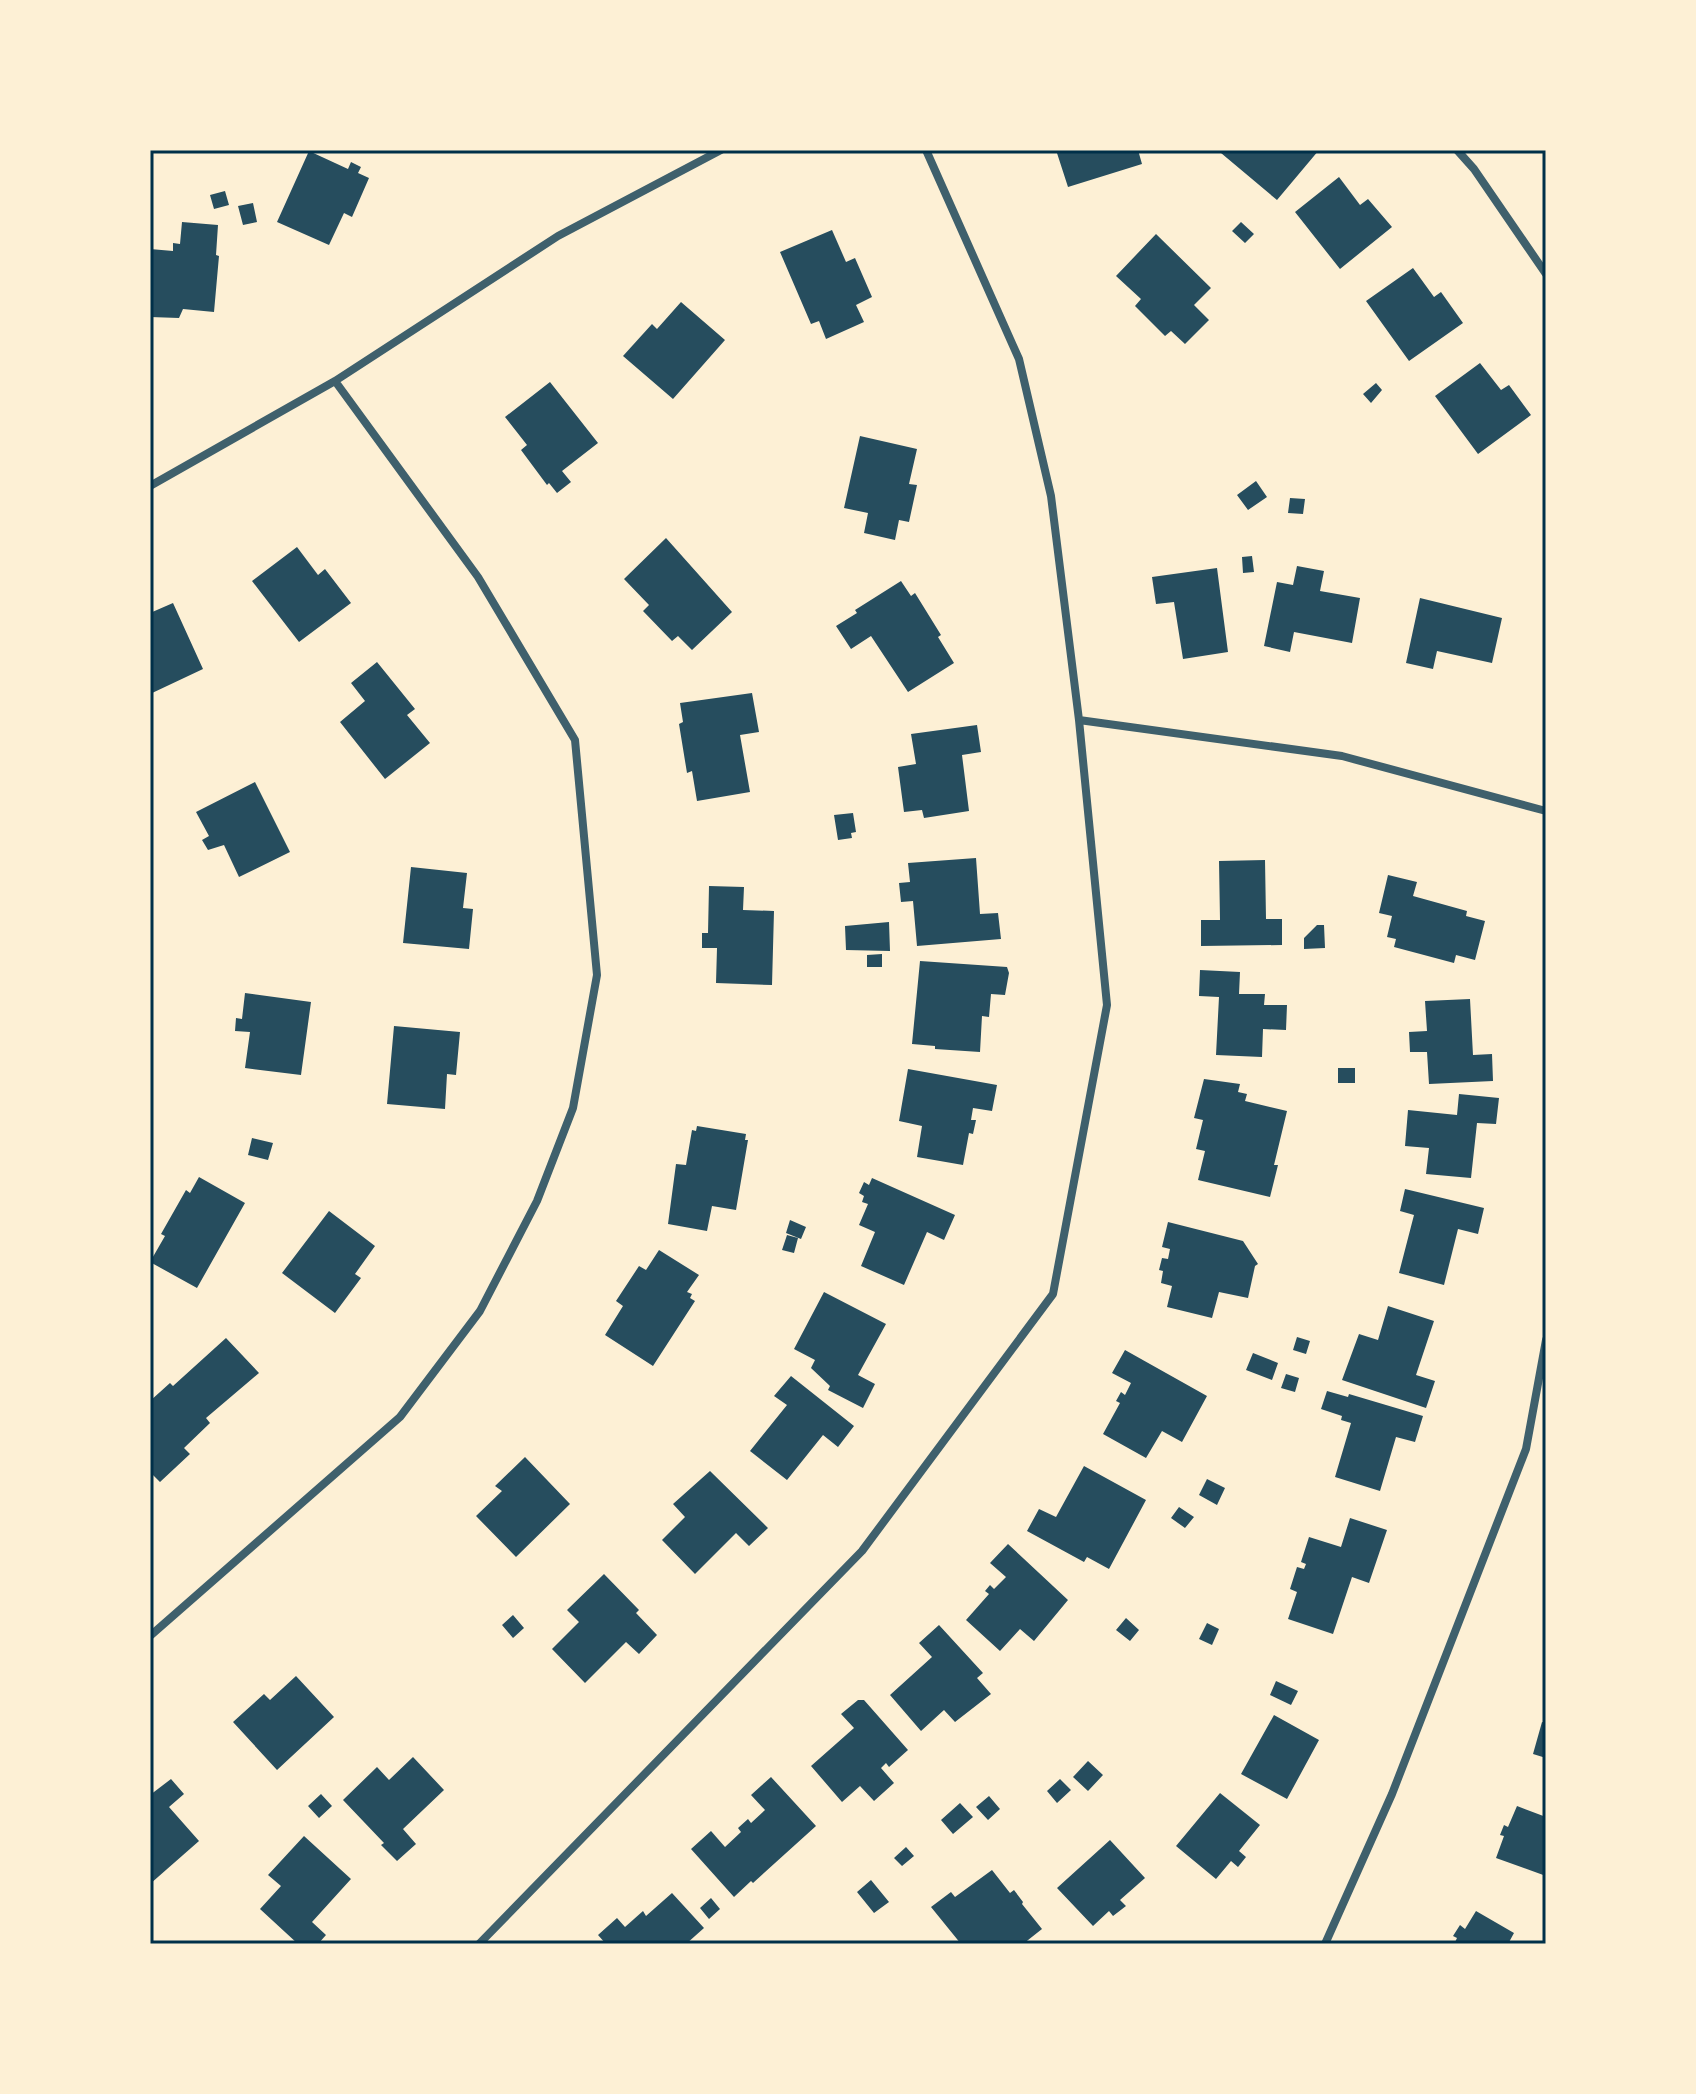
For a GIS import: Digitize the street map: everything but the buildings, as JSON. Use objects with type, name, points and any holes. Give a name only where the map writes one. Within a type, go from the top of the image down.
[{"type":"street","points":[[150,486],[335,381],[558,236],[721,150]]},
{"type":"street","points":[[479,1944],[862,1551],[1053,1294],[1107,1005],[1079,720],[1051,496],[1019,359],[926,150]]},
{"type":"street","points":[[1457,150],[1474,169],[1546,274]]},
{"type":"street","points":[[150,1636],[400,1417],[480,1311],[537,1201],[573,1108],[597,975],[575,740],[478,577],[335,381]]},
{"type":"street","points":[[1079,720],[1342,756],[1546,811]]},
{"type":"street","points":[[1325,1944],[1392,1794],[1526,1449],[1546,1340]]}]
